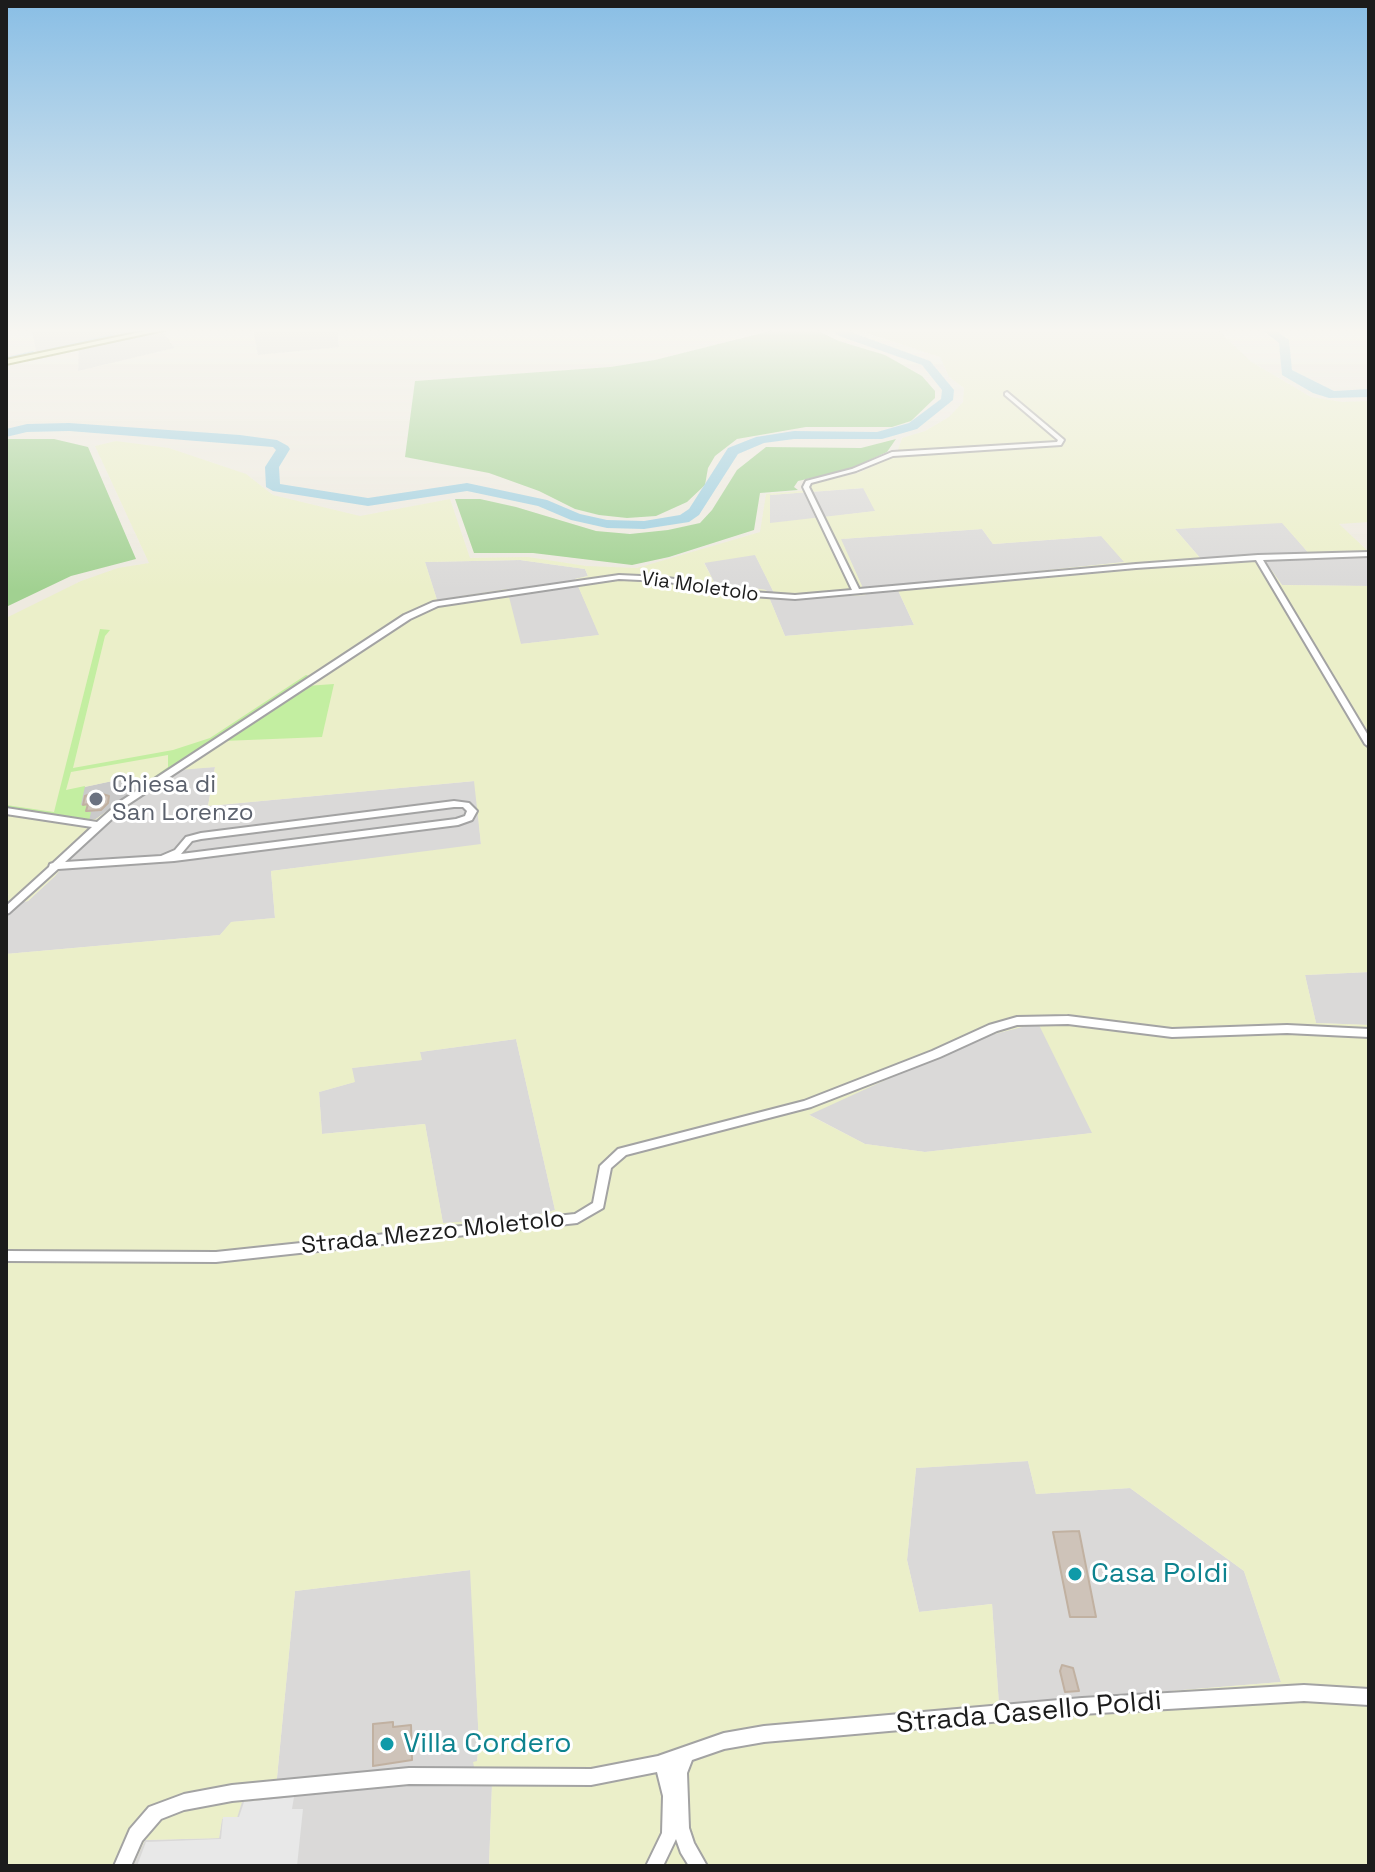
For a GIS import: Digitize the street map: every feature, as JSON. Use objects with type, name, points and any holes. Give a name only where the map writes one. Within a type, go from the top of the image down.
[{"type":"street","points":[[857,592],[806,487],[808,482],[854,470],[892,454],[1059,444],[1061,440],[1032,415]]},
{"type":"street","name":"Via Moletolo","points":[[6,911],[97,825],[129,800],[394,625],[431,606],[619,577],[662,579],[776,597],[1258,557],[1369,554]]},
{"type":"street","points":[[1258,557],[1369,744]]},
{"type":"street","points":[[53,866],[165,857],[200,854],[331,838],[461,821],[472,812],[468,806],[457,804],[197,836],[178,852],[165,857]]},
{"type":"street","points":[[6,811],[97,825]]},
{"type":"street","points":[[329,820],[331,838]]},
{"type":"street","points":[[183,846],[187,853],[200,854]]},
{"type":"street","name":"Strada Mezzo Moletolo","points":[[6,1256],[216,1257],[577,1218],[599,1205],[606,1166],[622,1152],[807,1104],[1011,1022],[1068,1020],[1172,1033],[1296,1029],[1369,1033]]},
{"type":"street","name":"Strada Casello Poldi","points":[[122,1866],[136,1835],[155,1813],[207,1797],[398,1776],[591,1777],[636,1769],[724,1741],[773,1733],[1067,1707],[1304,1693],[1369,1697]]},
{"type":"street","points":[[692,1751],[683,1759],[679,1773],[681,1828],[687,1847],[699,1866]]},
{"type":"street","points":[[654,1866],[670,1834],[665,1769],[674,1758]]},
{"type":"street","points":[[636,1769],[655,1771],[668,1785]]},
{"type":"shaded area","points":[[864,488],[876,511],[770,524],[769,495]]},
{"type":"shaded area","points":[[1282,522],[1312,557],[1369,556],[1369,586],[1282,585],[1260,554],[1201,559],[1175,529]]},
{"type":"shaded area","points":[[982,529],[993,544],[1102,536],[1125,562],[896,586],[914,625],[785,636],[766,590],[714,582],[704,562],[755,554],[776,597],[866,595],[840,539]]},
{"type":"shaded area","points":[[520,560],[585,569],[588,576],[575,579],[600,635],[521,644],[437,600],[425,562]]},
{"type":"shaded area","points":[[215,767],[208,806],[475,781],[481,845],[271,871],[275,918],[232,922],[220,935],[6,954],[6,914],[18,903],[28,901],[55,876],[67,861],[65,858],[110,817],[180,769]]},
{"type":"shaded area","points":[[117,780],[146,782],[96,819],[89,820],[70,790]]},
{"type":"shaded area","points":[[1369,972],[1369,1025],[1316,1023],[1305,975]]},
{"type":"shaded area","points":[[1039,1022],[1093,1133],[925,1152],[865,1144],[808,1114],[975,1039]]},
{"type":"shaded area","points":[[516,1039],[555,1210],[530,1217],[443,1224],[425,1124],[322,1134],[319,1092],[354,1082],[351,1068],[421,1060],[420,1052]]},
{"type":"shaded area","points":[[1028,1461],[1036,1494],[1130,1488],[1244,1571],[1281,1682],[999,1705],[992,1604],[919,1612],[907,1560],[916,1468]]},
{"type":"shaded area","points":[[471,1570],[479,1744],[477,1761],[492,1785],[489,1866],[133,1866],[145,1840],[219,1838],[222,1818],[242,1802],[275,1798],[295,1591]]},
{"type":"shaded area","points":[[294,1797],[292,1809],[303,1809],[297,1866],[137,1866],[146,1842],[221,1839],[223,1817],[239,1817],[244,1802]]},
{"type":"green space","points":[[410,415],[917,415],[911,421],[892,427],[806,427],[737,439],[715,456],[708,468],[705,485],[687,502],[656,516],[627,518],[599,515],[575,509],[539,491],[489,473],[405,457]]},
{"type":"green space","points":[[1369,415],[1369,522],[1339,524],[1369,552],[1369,556],[1312,557],[1282,523],[1175,529],[1201,559],[1260,554],[1282,585],[1369,586],[1369,972],[1305,975],[1316,1023],[1369,1025],[1369,1866],[489,1866],[492,1785],[478,1785],[473,1762],[477,1761],[479,1744],[470,1570],[295,1591],[275,1798],[242,1802],[237,1818],[222,1819],[219,1838],[145,1840],[133,1866],[6,1866],[6,954],[220,935],[231,922],[275,918],[271,871],[481,844],[474,781],[208,806],[215,767],[180,770],[110,817],[65,859],[67,861],[55,876],[28,901],[18,903],[6,914],[9,894],[6,893],[6,618],[81,581],[118,568],[149,563],[95,446],[116,441],[169,448],[246,474],[273,495],[360,516],[450,499],[470,558],[528,557],[586,566],[637,568],[760,532],[766,494],[811,490],[810,484],[858,473],[896,456],[902,438],[925,431],[949,417]],"holes":[[[863,488],[875,511],[770,523],[770,495]],[[982,529],[993,544],[1101,536],[1124,562],[896,586],[914,625],[785,636],[766,590],[714,582],[704,563],[755,555],[776,597],[866,595],[841,539]],[[520,560],[585,569],[588,576],[575,579],[599,635],[521,644],[507,589],[437,600],[425,562]],[[117,780],[145,783],[96,819],[89,820],[71,790]],[[1038,1023],[1092,1133],[925,1152],[865,1144],[809,1115],[975,1039]],[[516,1039],[555,1210],[530,1217],[443,1223],[425,1124],[322,1134],[319,1092],[355,1082],[352,1068],[422,1060],[420,1052]],[[1028,1461],[1036,1494],[1130,1488],[1244,1571],[1281,1682],[999,1705],[992,1604],[919,1612],[907,1560],[916,1468]]]},
{"type":"green space","points":[[6,439],[54,439],[88,447],[136,559],[71,576],[6,607]]},
{"type":"green space","points":[[896,439],[887,452],[848,470],[798,481],[794,487],[798,490],[760,493],[754,530],[669,557],[632,565],[533,553],[474,553],[455,499],[480,499],[516,507],[596,531],[630,534],[668,530],[700,523],[737,470],[766,447],[861,448]]},
{"type":"green space","points":[[100,629],[110,630],[105,636],[73,768],[173,750],[210,738],[306,675],[312,677],[140,789],[137,789],[168,767],[168,755],[71,772],[66,790],[85,786],[81,805],[87,805],[86,812],[91,812],[89,821],[6,809],[6,805],[54,812]]},
{"type":"green space","points":[[334,684],[322,737],[223,741],[306,686]]},
{"type":"building","name":"Chiesa di San Lorenzo","points":[[96,792],[109,796],[108,803],[101,810],[86,811],[88,804],[83,805],[85,796]]},
{"type":"building","name":"Casa Poldi","points":[[1079,1531],[1096,1617],[1070,1617],[1053,1532]]},
{"type":"building","points":[[1062,1665],[1073,1668],[1079,1691],[1065,1692],[1060,1671]]},
{"type":"building","name":"Villa Cordero","points":[[393,1722],[393,1727],[411,1725],[412,1760],[373,1766],[373,1724]]},
{"type":"waterway","points":[[6,433],[27,428],[69,427],[277,444],[283,449],[272,467],[273,487],[368,502],[467,487],[542,503],[576,517],[607,524],[644,525],[684,519],[694,512],[733,451],[761,440],[794,435],[877,436],[913,426],[927,415]]},
{"type":"place","name":"Chiesa di San Lorenzo","points":[[96,799]]},
{"type":"place","name":"Casa Poldi","points":[[1075,1574]]},
{"type":"place","name":"Villa Cordero","points":[[387,1744]]}]
